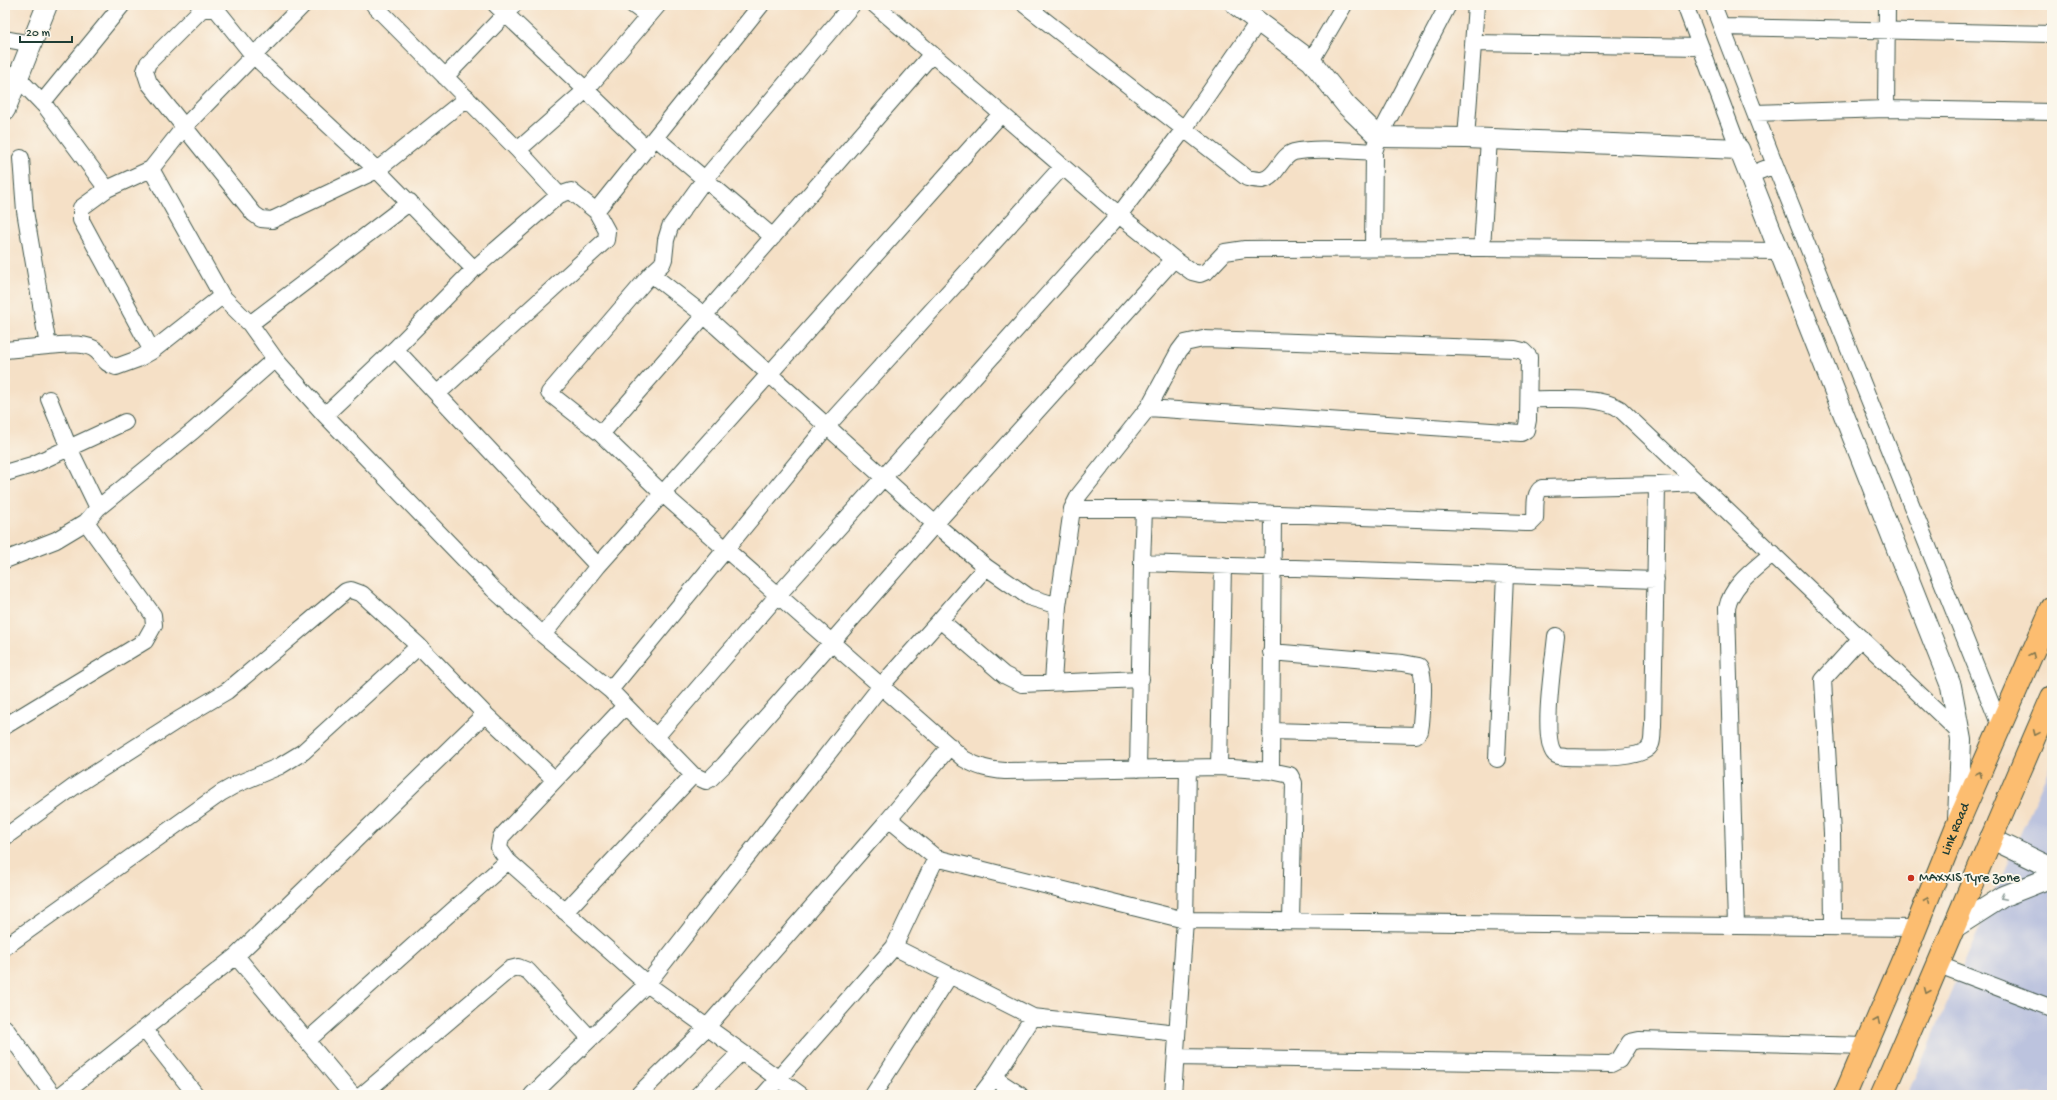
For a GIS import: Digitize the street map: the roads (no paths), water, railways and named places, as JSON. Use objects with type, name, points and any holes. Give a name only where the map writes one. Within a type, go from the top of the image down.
[{"type":"main road","name":"Link Road","points":[[1845,1095],[1916,928],[1958,823],[2052,608]]},
{"type":"main road","points":[[1882,1095],[1939,965],[1990,838],[2052,697]]},
{"type":"street","points":[[5,110],[47,5]]},
{"type":"street","points":[[42,103],[122,5]]},
{"type":"street","points":[[152,350],[81,220],[81,208],[107,189],[151,169],[185,126],[303,5]]},
{"type":"street","points":[[374,5],[518,150],[559,195]]},
{"type":"street","points":[[518,150],[586,90],[653,11],[633,5]]},
{"type":"street","points":[[596,211],[761,5]]},
{"type":"street","points":[[852,5],[704,180],[670,227],[662,264],[549,393],[601,434],[663,494],[964,759],[988,770],[1219,767],[1271,771],[1290,775],[1294,783],[1291,921]]},
{"type":"street","points":[[876,5],[1062,167],[1119,215],[1192,272],[1200,274],[1207,271],[1225,252],[1237,249],[1482,248],[1779,251]]},
{"type":"street","points":[[1025,5],[1247,178],[1263,180],[1269,176],[1285,157],[1294,152],[1466,138],[1739,149]]},
{"type":"street","points":[[1236,5],[1311,61],[1377,145]]},
{"type":"street","points":[[1311,61],[1344,5]]},
{"type":"street","points":[[1373,248],[1377,145],[1448,5]]},
{"type":"street","points":[[1466,138],[1476,5]]},
{"type":"street","points":[[1685,5],[1749,175],[1951,686],[1960,733],[1958,823]]},
{"type":"street","points":[[1714,5],[1775,165],[2000,726]]},
{"type":"street","points":[[1886,109],[1887,5]]},
{"type":"street","points":[[445,77],[506,8],[586,90],[651,143],[704,180],[773,237]]},
{"type":"street","points":[[467,98],[377,170],[280,217],[272,220],[265,220],[254,214],[149,83],[145,71],[148,63],[201,10],[217,10],[253,55],[377,170],[474,269]]},
{"type":"street","points":[[656,737],[778,595],[1119,215],[1184,129],[1258,22]]},
{"type":"street","points":[[1722,27],[1886,29],[2052,34]]},
{"type":"street","points":[[5,39],[32,44]]},
{"type":"street","points":[[1474,43],[1701,47]]},
{"type":"street","points":[[601,434],[932,54]]},
{"type":"street","points":[[18,78],[42,103],[107,189]]},
{"type":"street","points":[[1755,113],[1886,109],[2052,112]]},
{"type":"street","points":[[543,635],[598,566],[1001,114]]},
{"type":"street","points":[[1482,248],[1489,139]]},
{"type":"street","points":[[21,158],[25,211],[48,346]]},
{"type":"street","points":[[1749,175],[1775,165]]},
{"type":"street","points":[[610,690],[827,426],[1062,167]]},
{"type":"street","points":[[151,169],[222,296],[250,324],[275,359],[325,415],[493,589],[543,635],[610,690],[693,775],[706,781],[710,779],[832,644],[935,524],[1174,259]]},
{"type":"street","points":[[325,415],[395,349],[474,269],[559,195],[571,191],[596,211],[607,231],[606,240],[437,394]]},
{"type":"street","points":[[250,324],[410,202]]},
{"type":"street","points":[[652,274],[704,316],[935,524],[986,567],[1029,597],[1058,606]]},
{"type":"street","points":[[5,350],[48,346],[87,346],[98,352],[104,362],[116,367],[138,360],[222,296]]},
{"type":"street","points":[[1053,682],[1058,606],[1072,509],[1079,495],[1148,408],[1179,350],[1185,343],[1203,339],[1518,350],[1525,352],[1530,357],[1530,399],[1527,427],[1521,433],[1148,408]]},
{"type":"street","points":[[395,349],[598,566]]},
{"type":"street","points":[[5,560],[56,540],[86,522],[98,508],[193,431],[275,359]]},
{"type":"street","points":[[49,399],[69,448],[98,508]]},
{"type":"street","points":[[1530,399],[1585,400],[1612,403],[1620,409],[1960,733]]},
{"type":"street","points":[[5,473],[32,465],[125,422]]},
{"type":"street","points":[[1072,509],[1144,509],[1531,523],[1535,520],[1536,495],[1542,488],[1698,483]]},
{"type":"street","points":[[1556,636],[1547,725],[1553,752],[1557,756],[1565,757],[1624,757],[1646,751],[1651,745],[1653,726],[1657,485]]},
{"type":"street","points":[[1138,769],[1144,509]]},
{"type":"street","points":[[1271,771],[1273,514]]},
{"type":"street","points":[[5,726],[145,641],[152,632],[154,625],[152,615],[86,522]]},
{"type":"street","points":[[1736,925],[1727,608],[1729,597],[1743,580],[1772,553]]},
{"type":"street","points":[[1142,563],[1656,580]]},
{"type":"street","points":[[1219,767],[1223,565]]},
{"type":"street","points":[[532,1095],[646,984],[881,686],[986,567]]},
{"type":"street","points":[[1497,758],[1505,575]]},
{"type":"street","points":[[5,837],[76,786],[178,720],[227,691],[342,592],[352,590],[362,594],[419,646],[485,714],[555,780]]},
{"type":"street","points":[[940,620],[993,666],[1013,680],[1022,684],[1141,679]]},
{"type":"street","points":[[1833,927],[1832,833],[1823,680],[1861,638]]},
{"type":"street","points":[[5,947],[221,793],[237,784],[280,766],[303,752],[419,646]]},
{"type":"street","points":[[1271,652],[1403,663],[1419,666],[1422,670],[1422,724],[1420,731],[1416,735],[1271,731]]},
{"type":"street","points":[[625,706],[501,837],[499,848],[508,861],[646,984],[801,1095]]},
{"type":"street","points":[[61,1095],[236,956],[485,714]]},
{"type":"street","points":[[638,1095],[707,1028],[889,819],[950,746]]},
{"type":"street","points":[[1174,1095],[1185,920],[1188,768]]},
{"type":"street","points":[[565,912],[693,775]]},
{"type":"street","points":[[889,819],[936,858],[1185,920],[1916,928]]},
{"type":"street","points":[[1990,838],[2052,868]]},
{"type":"street","points":[[764,1095],[894,947],[936,858]]},
{"type":"street","points":[[307,1041],[508,861]]},
{"type":"street","points":[[1954,928],[2004,896],[2052,877]]},
{"type":"street","points":[[894,947],[1033,1016],[1177,1033]]},
{"type":"street","points":[[236,956],[352,1095]]},
{"type":"street","points":[[1939,965],[2052,1008]]},
{"type":"street","points":[[362,1095],[510,969],[518,967],[528,971],[590,1038]]},
{"type":"street","points":[[873,1095],[950,975]]},
{"type":"street","points":[[981,1095],[994,1078],[1033,1016]]},
{"type":"street","points":[[5,1028],[53,1095]]},
{"type":"street","points":[[144,1029],[196,1095]]},
{"type":"street","points":[[1176,1057],[1611,1064],[1619,1060],[1630,1042],[1640,1040],[1866,1046]]},
{"type":"street","points":[[698,1095],[741,1052]]},
{"type":"street","points":[[994,1078],[1020,1095]]},
{"type":"place","name":"MAXXIS Tyre zone","points":[[1911,878]]}]
